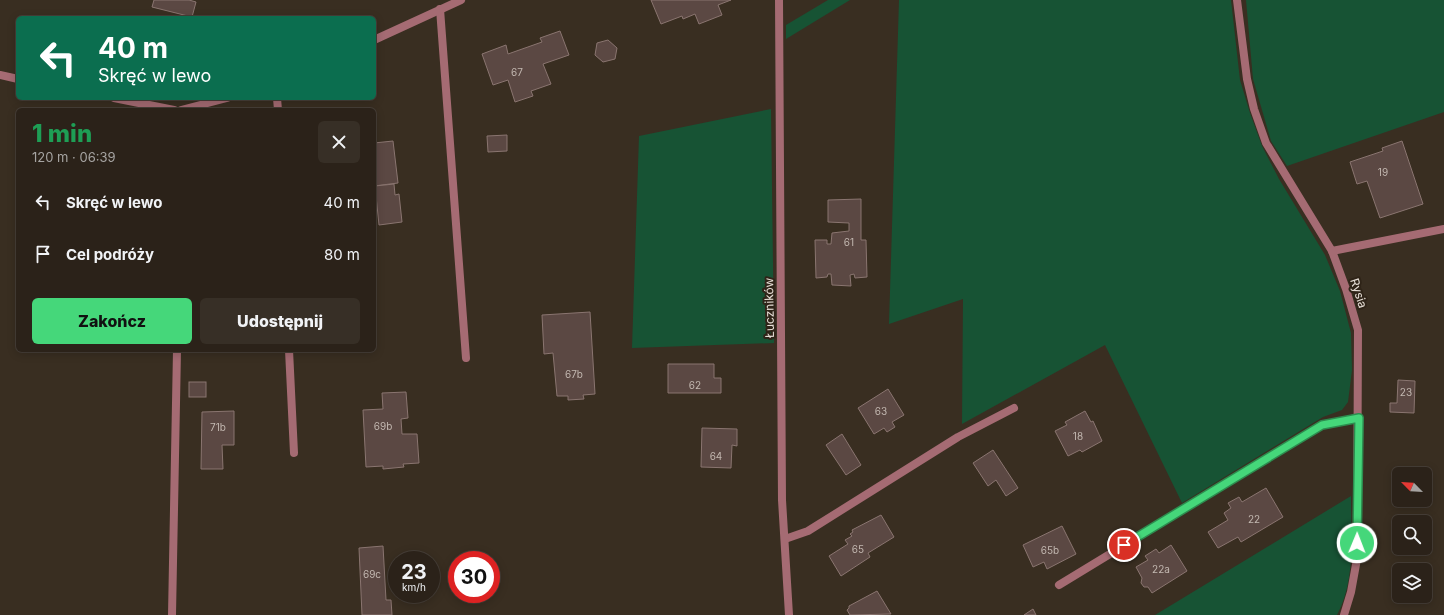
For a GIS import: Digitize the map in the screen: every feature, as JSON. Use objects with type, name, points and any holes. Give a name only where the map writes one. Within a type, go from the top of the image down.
[{"type":"street","points":[[376,39],[461,0]]},
{"type":"street","name":"Łuczników","points":[[779,0],[782,500],[789,615]]},
{"type":"street","name":"Rysia","points":[[1237,0],[1247,79],[1254,109],[1266,142],[1332,251],[1346,289],[1358,330],[1359,418],[1357,559],[1347,613]]},
{"type":"street","points":[[440,9],[466,358]]},
{"type":"street","points":[[0,75],[16,79]]},
{"type":"street","points":[[124,100],[164,108]]},
{"type":"street","points":[[189,108],[219,100]]},
{"type":"street","points":[[1332,251],[1444,229]]},
{"type":"street","points":[[172,615],[177,352]]},
{"type":"street","points":[[289,352],[294,453]]},
{"type":"street","points":[[785,539],[808,531],[958,437],[1014,408]]},
{"type":"street","points":[[1059,585],[1322,425],[1359,418]]},
{"type":"green space","points":[[828,0],[850,0],[786,39],[786,25]]},
{"type":"green space","points":[[899,0],[1231,0],[1240,80],[1262,146],[1279,179],[1325,255],[1340,291],[1351,333],[1352,370],[1348,402],[1342,410],[1323,417],[1182,503],[1105,345],[962,424],[963,299],[889,324]]},
{"type":"green space","points":[[1246,0],[1444,0],[1444,112],[1287,166],[1271,141],[1253,79]]},
{"type":"green space","points":[[771,109],[774,343],[632,348],[639,136]]},
{"type":"green space","points":[[1351,496],[1352,541],[1350,572],[1343,601],[1337,615],[1155,615]]},
{"type":"building","points":[[154,0],[189,0],[196,2],[192,16],[152,7]]},
{"type":"building","points":[[651,0],[731,0],[718,5],[722,15],[699,24],[695,14],[683,19],[682,16],[661,24]]},
{"type":"building","points":[[560,31],[569,55],[543,64],[551,84],[531,91],[533,96],[515,102],[508,80],[493,85],[482,54],[506,45],[508,54],[542,42],[540,38]]},
{"type":"building","points":[[608,40],[617,48],[615,59],[603,62],[595,55],[597,43]]},
{"type":"building","points":[[507,135],[507,151],[488,152],[487,136]]},
{"type":"building","points":[[393,141],[398,183],[376,186],[376,143]]},
{"type":"building","points":[[1402,141],[1423,204],[1380,218],[1367,181],[1357,184],[1350,162],[1383,151],[1382,148]]},
{"type":"building","points":[[394,184],[395,195],[399,194],[402,222],[379,225],[376,186]]},
{"type":"building","points":[[861,199],[861,240],[866,240],[867,277],[855,278],[854,274],[850,275],[851,286],[832,285],[831,274],[828,274],[827,277],[816,278],[815,240],[827,240],[827,244],[831,244],[832,233],[849,231],[849,223],[828,222],[828,200]]},
{"type":"building","points":[[590,312],[595,394],[583,395],[584,399],[568,400],[568,396],[557,396],[553,353],[544,354],[542,315]]},
{"type":"building","points":[[668,364],[714,364],[714,378],[721,378],[721,393],[668,393]]},
{"type":"building","points":[[1398,380],[1415,381],[1414,413],[1390,412],[1390,403],[1397,403]]},
{"type":"building","points":[[189,382],[206,382],[206,397],[189,397]]},
{"type":"building","points":[[888,389],[904,415],[892,422],[895,427],[887,432],[884,428],[874,434],[858,408]]},
{"type":"building","points":[[406,392],[408,418],[401,419],[402,434],[417,434],[419,463],[403,464],[404,467],[383,469],[383,466],[366,467],[363,410],[383,409],[382,393]]},
{"type":"building","points":[[234,411],[234,445],[222,445],[223,469],[201,469],[202,412]]},
{"type":"building","points":[[1085,411],[1091,422],[1093,421],[1102,441],[1082,452],[1080,450],[1068,456],[1055,431],[1067,425],[1065,422]]},
{"type":"building","points":[[702,428],[737,429],[737,446],[732,445],[731,468],[701,467]]},
{"type":"building","points":[[842,434],[861,465],[846,475],[826,445]]},
{"type":"building","points":[[993,450],[1018,488],[1006,496],[996,480],[988,486],[973,463]]},
{"type":"building","points":[[1266,488],[1283,517],[1241,542],[1238,537],[1218,548],[1208,532],[1228,520],[1224,513],[1231,508],[1228,503],[1239,497],[1242,502]]},
{"type":"building","points":[[881,515],[894,537],[868,553],[870,557],[841,576],[829,556],[848,544],[845,540],[852,536],[850,534],[853,532],[852,530]]},
{"type":"building","points":[[1062,526],[1076,554],[1047,569],[1044,562],[1033,567],[1023,545]]},
{"type":"building","points":[[1171,545],[1187,571],[1152,593],[1148,587],[1144,587],[1141,583],[1142,578],[1136,567],[1148,560],[1145,556],[1156,549],[1159,553]]},
{"type":"building","points":[[383,546],[386,600],[388,600],[388,603],[391,603],[392,615],[362,615],[359,548]]},
{"type":"building","points":[[877,591],[891,614],[850,615],[847,610],[849,606]]},
{"type":"building","points":[[1033,609],[1036,615],[1024,615]]},
{"type":"route","points":[[1124,545],[1322,425],[1359,418],[1357,543]]}]
